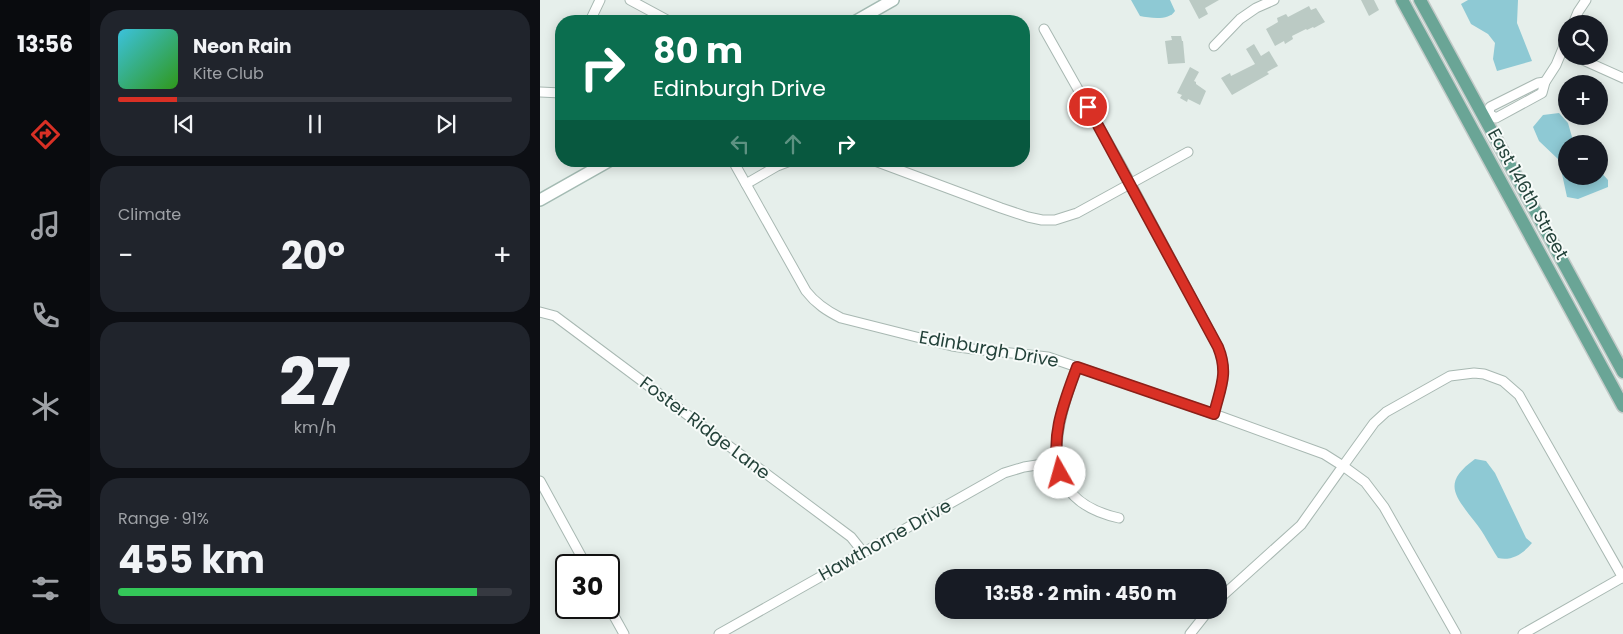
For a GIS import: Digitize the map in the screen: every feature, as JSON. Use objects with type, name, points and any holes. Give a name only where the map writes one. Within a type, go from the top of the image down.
[{"type":"main road","name":"East 146th Street","points":[[1402,0],[1623,406]]},
{"type":"main road","name":"East 146th Street","points":[[1420,0],[1487,116],[1623,372]]},
{"type":"street","points":[[593,15],[600,0]]},
{"type":"street","points":[[630,0],[658,15]]},
{"type":"street","points":[[867,15],[893,0]]},
{"type":"street","points":[[1214,46],[1240,20],[1256,8],[1274,0]]},
{"type":"street","points":[[1577,15],[1586,0]]},
{"type":"street","points":[[1044,29],[1222,356],[1224,376],[1214,414]]},
{"type":"street","points":[[1470,125],[1487,116],[1490,107],[1538,83],[1545,82],[1558,62]]},
{"type":"street","points":[[1594,65],[1623,78]]},
{"type":"street","points":[[540,92],[555,93]]},
{"type":"street","points":[[891,167],[1028,218],[1055,220],[1077,213],[1188,152]]},
{"type":"street","points":[[540,200],[590,167]]},
{"type":"street","name":"Edinburgh Drive","points":[[736,167],[806,291],[820,306],[841,318],[972,350],[1048,357],[1324,454],[1343,466],[1365,482],[1384,507],[1456,634]]},
{"type":"street","points":[[746,184],[777,167]]},
{"type":"street","name":"Foster Ridge Lane","points":[[540,312],[555,316],[851,537],[864,552]]},
{"type":"street","points":[[1077,367],[1066,395],[1058,426],[1056,462],[1064,482],[1078,500],[1099,513],[1119,518]]},
{"type":"street","points":[[1227,592],[1301,524],[1374,424],[1386,412],[1450,376],[1474,373],[1493,376],[1513,388],[1524,402],[1623,577],[1523,634]]},
{"type":"street","name":"Hawthorne Drive","points":[[719,634],[1004,473],[1024,467],[1056,462]]},
{"type":"street","points":[[540,481],[580,554]]},
{"type":"street","points":[[616,619],[624,634]]},
{"type":"street","points":[[1190,634],[1202,619]]},
{"type":"water","points":[[1131,0],[1170,0],[1175,11],[1164,18],[1140,16]]},
{"type":"water","points":[[1468,0],[1518,0],[1517,23],[1532,61],[1497,71],[1493,59],[1495,43],[1488,34],[1471,24],[1461,4]]},
{"type":"water","points":[[1558,113],[1558,125],[1569,125],[1571,135],[1558,135],[1558,159],[1539,141],[1533,127],[1543,115]]},
{"type":"water","points":[[1564,185],[1608,185],[1608,187],[1578,199],[1567,197]]},
{"type":"water","points":[[1475,459],[1486,461],[1495,473],[1526,538],[1532,543],[1517,556],[1503,559],[1498,558],[1457,497],[1455,482],[1458,475]]},
{"type":"building","points":[[1189,0],[1219,0],[1205,8],[1208,14],[1199,19]]},
{"type":"building","points":[[1361,0],[1374,0],[1379,10],[1369,16]]},
{"type":"building","points":[[1309,6],[1311,10],[1316,8],[1325,22],[1292,36],[1293,39],[1285,44],[1284,41],[1275,46],[1266,29],[1278,22],[1277,18],[1286,14],[1288,17]]},
{"type":"building","points":[[1171,36],[1181,36],[1185,63],[1168,64],[1165,41],[1172,40]]},
{"type":"building","points":[[1254,44],[1261,56],[1269,51],[1278,66],[1267,72],[1269,74],[1232,95],[1221,78],[1230,73],[1231,76],[1255,64],[1246,49]]},
{"type":"building","points":[[1190,67],[1199,72],[1194,81],[1206,91],[1200,105],[1188,99],[1187,102],[1180,98],[1182,95],[1177,93]]},
{"type":"route","points":[[1060,473],[1056,462],[1058,426],[1066,395],[1077,367],[1214,414],[1224,376],[1222,356],[1218,347],[1088,107]]}]
